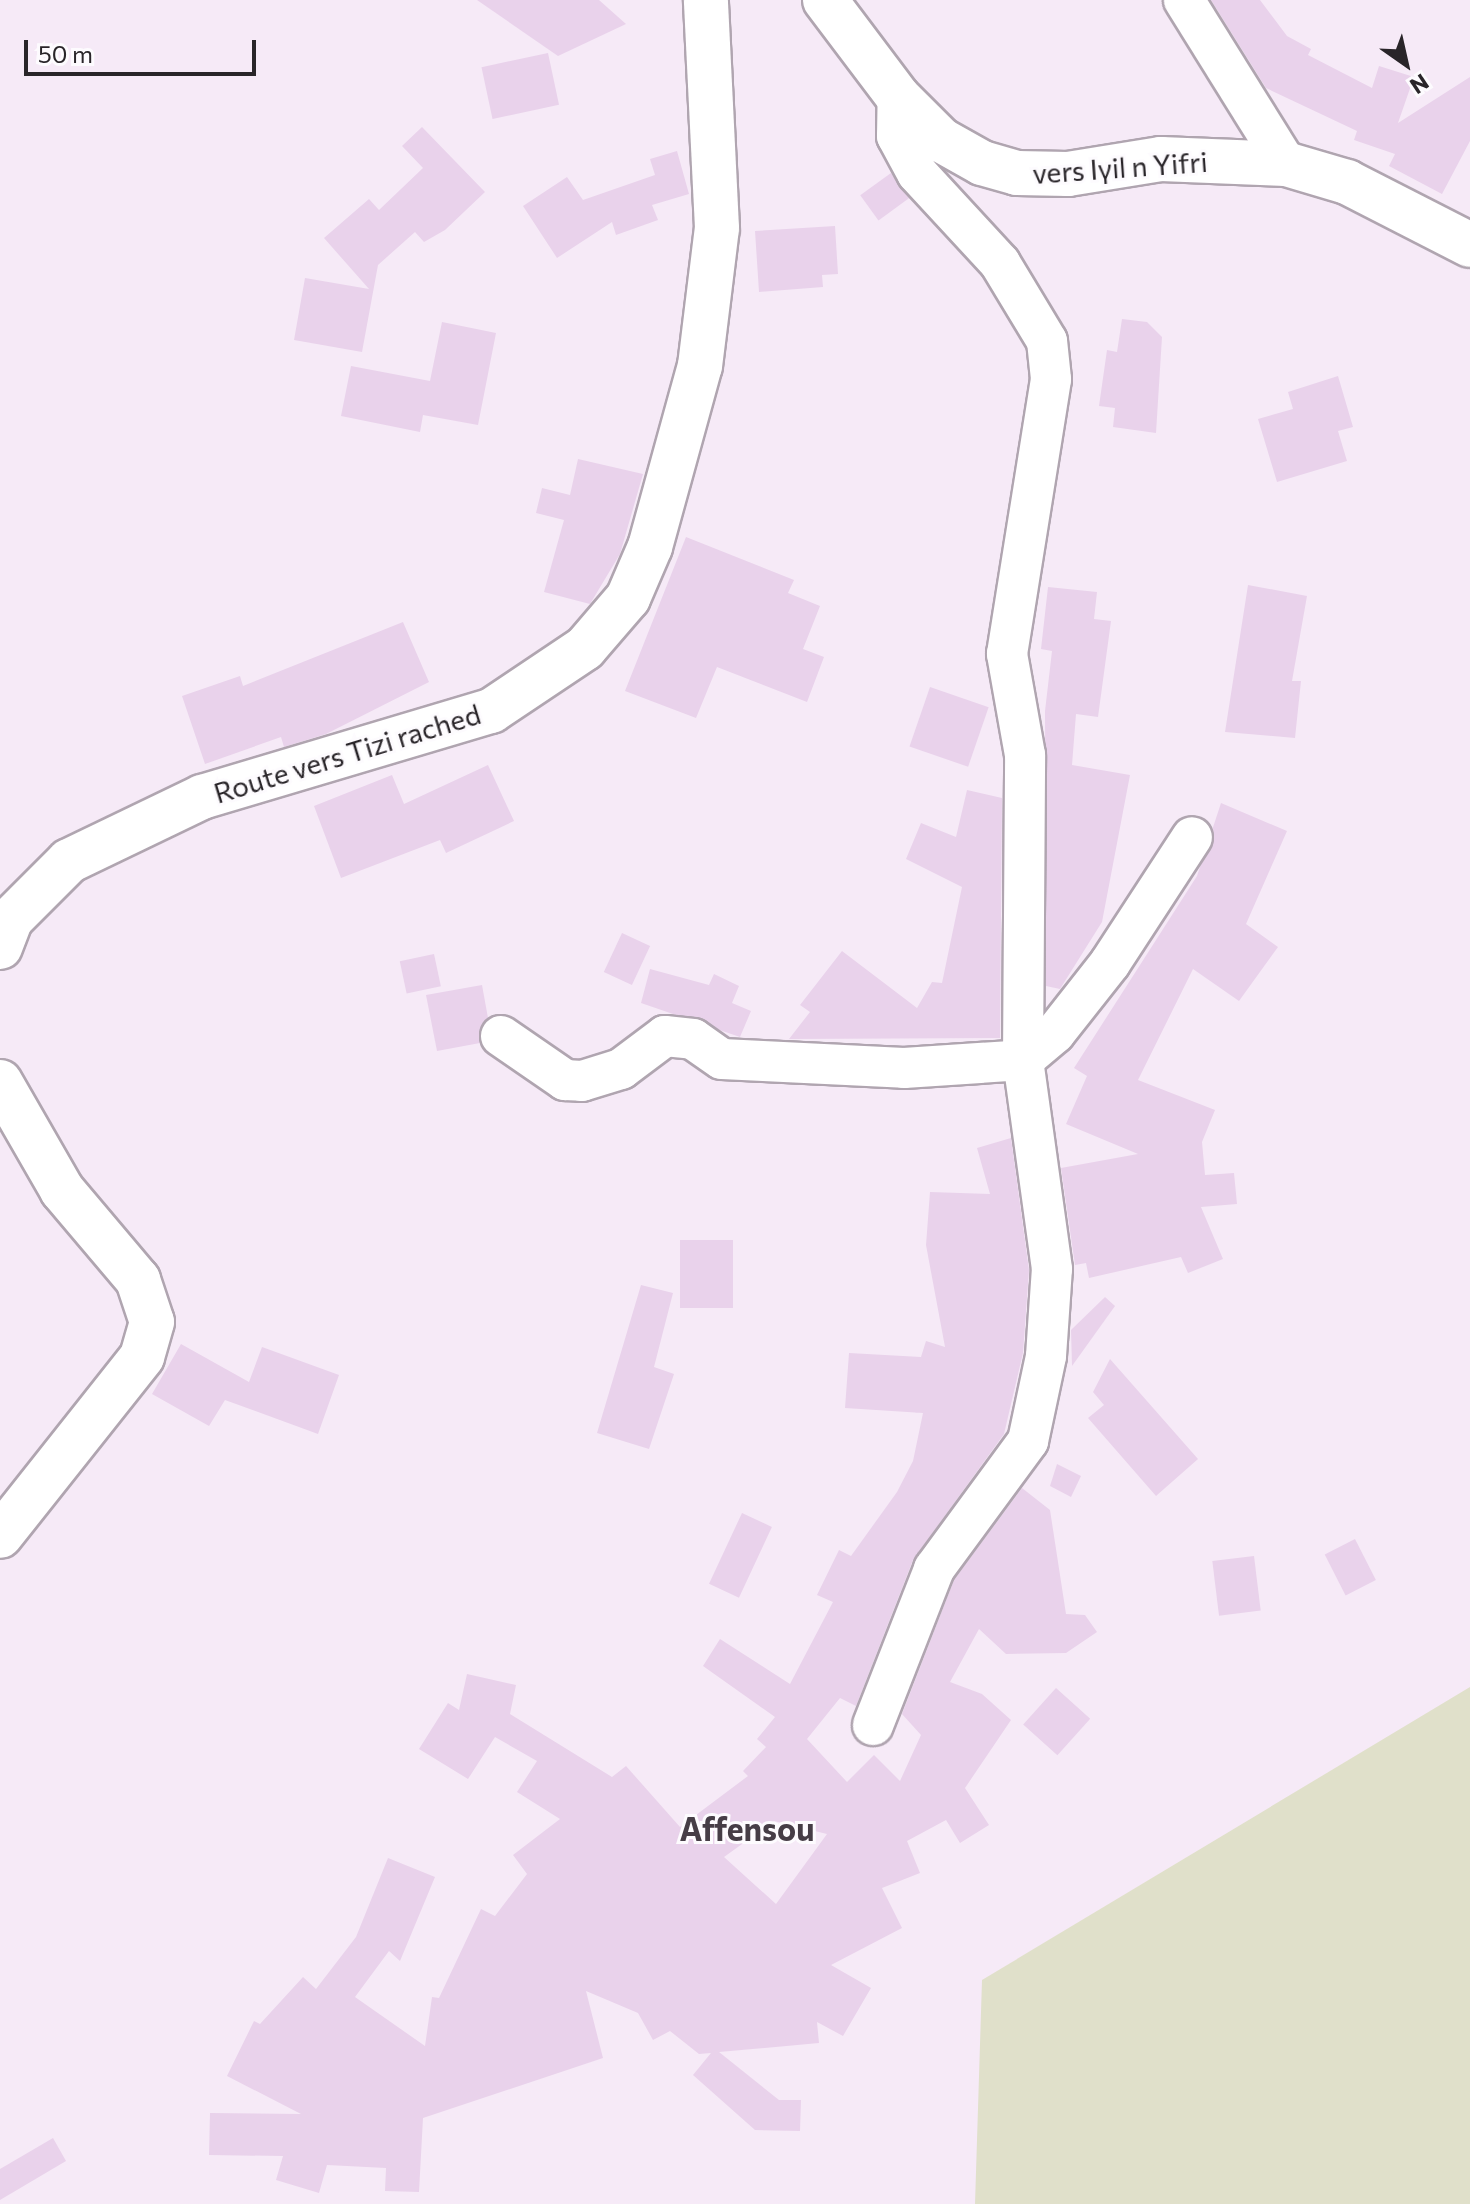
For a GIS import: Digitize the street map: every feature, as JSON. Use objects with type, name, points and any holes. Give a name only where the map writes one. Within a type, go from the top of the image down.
[{"type":"main road","name":"Route vers Tizi rached","points":[[0,947],[11,919],[69,861],[202,797],[491,711],[585,648],[628,598],[655,533],[700,366],[717,228],[706,0]]},
{"type":"main road","name":"vers Iγil n Yifri","points":[[825,0],[898,97],[941,140],[1017,173],[1068,174],[1161,159],[1286,164],[1347,182],[1470,245]]},
{"type":"main road","points":[[0,1082],[62,1190],[138,1280],[152,1322],[142,1357],[0,1536]]},
{"type":"street","points":[[1184,0],[1286,164]]},
{"type":"street","points":[[873,1725],[934,1569],[1028,1441],[1046,1356],[1052,1269],[1023,1060],[1025,755],[1007,654],[1050,392],[1047,341],[1000,263],[917,173],[897,136],[898,97]]},
{"type":"street","points":[[501,1036],[565,1080],[582,1081],[621,1069],[665,1036],[693,1039],[722,1059],[904,1068],[1023,1060],[1055,1033],[1110,963],[1192,837]]},
{"type":"green space","points":[[1470,1687],[1470,2204],[975,2204],[982,1980]]},
{"type":"building","points":[[477,0],[599,0],[626,24],[558,56]]},
{"type":"building","points":[[1211,0],[1260,0],[1287,36],[1311,49],[1308,55],[1372,88],[1379,66],[1414,77],[1398,123],[1470,77],[1470,141],[1442,194],[1389,166],[1395,154],[1354,140],[1357,131],[1266,88]]},
{"type":"building","points":[[548,53],[559,105],[493,119],[481,67]]},
{"type":"building","points":[[422,127],[485,192],[445,230],[424,242],[415,232],[378,265],[362,352],[294,340],[305,278],[369,289],[324,238],[369,199],[379,210],[423,168],[402,146]]},
{"type":"building","points":[[677,151],[689,194],[652,205],[658,220],[616,235],[612,222],[557,258],[523,206],[567,177],[583,200],[655,175],[650,159]]},
{"type":"building","points":[[891,173],[909,198],[878,220],[860,195]]},
{"type":"building","points":[[835,226],[838,274],[822,275],[823,287],[759,292],[755,231]]},
{"type":"building","points":[[1122,319],[1147,322],[1162,337],[1156,433],[1113,427],[1115,408],[1099,406],[1107,350],[1117,352]]},
{"type":"building","points":[[442,322],[496,333],[478,425],[423,415],[420,432],[341,416],[351,366],[430,381]]},
{"type":"building","points":[[1338,376],[1353,427],[1338,431],[1347,461],[1277,482],[1258,419],[1293,409],[1288,392]]},
{"type":"building","points":[[578,459],[643,474],[620,554],[590,604],[544,592],[564,520],[536,513],[542,488],[570,495]]},
{"type":"building","points":[[686,537],[794,580],[788,593],[820,606],[803,649],[824,657],[807,702],[717,667],[696,718],[625,691]]},
{"type":"building","points":[[1248,585],[1307,596],[1292,681],[1301,681],[1295,738],[1225,732]]},
{"type":"building","points":[[1048,587],[1097,592],[1094,619],[1111,621],[1098,717],[1076,714],[1072,765],[1130,775],[1102,922],[1060,989],[1046,986],[1045,711],[1052,651],[1041,649]]},
{"type":"building","points":[[403,622],[429,682],[326,734],[284,747],[281,737],[205,764],[182,696],[240,676],[243,686]]},
{"type":"building","points":[[930,687],[989,707],[968,767],[909,747]]},
{"type":"building","points":[[488,765],[514,821],[446,853],[440,840],[341,878],[314,806],[392,775],[404,804]]},
{"type":"building","points":[[967,790],[1002,798],[1000,1038],[789,1039],[810,1012],[800,1005],[842,951],[917,1008],[932,982],[942,983],[962,887],[906,859],[921,823],[956,837]]},
{"type":"building","points":[[1221,803],[1287,831],[1246,924],[1278,947],[1239,1001],[1193,969],[1138,1080],[1215,1110],[1202,1142],[1205,1175],[1234,1173],[1237,1204],[1201,1207],[1223,1259],[1188,1273],[1181,1257],[1089,1278],[1086,1263],[1075,1265],[1061,1168],[1138,1154],[1066,1124],[1087,1076],[1074,1068],[1197,876]]},
{"type":"building","points":[[622,933],[650,946],[632,985],[604,972]]},
{"type":"building","points":[[434,954],[441,986],[407,994],[400,961]]},
{"type":"building","points":[[650,969],[709,985],[714,974],[739,986],[732,1003],[751,1011],[740,1037],[641,1003]]},
{"type":"building","points":[[482,985],[488,1018],[480,1043],[437,1051],[426,995]]},
{"type":"building","points":[[1011,1138],[1029,1270],[1023,1353],[1004,1434],[913,1560],[856,1706],[840,1698],[807,1739],[847,1782],[874,1755],[900,1781],[921,1735],[902,1714],[954,1580],[1022,1488],[1050,1510],[1066,1614],[1085,1615],[1097,1632],[1066,1653],[1006,1654],[979,1629],[950,1682],[982,1694],[1011,1720],[965,1788],[989,1825],[960,1843],[946,1820],[907,1841],[920,1873],[882,1888],[902,1928],[831,1965],[871,1988],[843,2036],[817,2022],[819,2043],[719,2052],[779,2100],[801,2100],[800,2131],[755,2130],[693,2075],[711,2053],[699,2054],[670,2031],[653,2040],[638,2013],[586,1991],[603,2058],[423,2118],[419,2192],[385,2191],[386,2168],[327,2165],[319,2193],[276,2180],[283,2156],[209,2155],[210,2113],[301,2114],[227,2076],[254,2021],[260,2024],[303,1977],[316,1989],[356,1937],[388,1858],[435,1877],[400,1961],[389,1951],[355,1997],[425,2046],[432,1997],[439,1998],[481,1909],[495,1916],[527,1874],[513,1855],[560,1819],[517,1792],[537,1761],[495,1737],[468,1779],[419,1749],[448,1703],[459,1710],[467,1674],[516,1685],[510,1714],[612,1777],[626,1766],[680,1827],[748,1776],[743,1771],[766,1747],[757,1739],[775,1717],[703,1666],[720,1639],[790,1684],[833,1602],[817,1595],[839,1550],[851,1556],[897,1492],[913,1461],[923,1413],[845,1408],[849,1353],[921,1357],[926,1341],[945,1347],[926,1245],[930,1192],[990,1194],[977,1148]],"holes":[[[774,1821],[827,1834],[776,1904],[724,1857]]]},
{"type":"building","points":[[680,1240],[733,1240],[733,1308],[680,1308]]},
{"type":"building","points":[[641,1285],[673,1293],[654,1367],[674,1374],[649,1449],[597,1433]]},
{"type":"building","points":[[1105,1297],[1115,1306],[1072,1366],[1071,1330]]},
{"type":"building","points":[[181,1344],[249,1382],[262,1347],[339,1375],[318,1434],[225,1400],[209,1426],[152,1394]]},
{"type":"building","points":[[1110,1359],[1198,1459],[1156,1496],[1088,1418],[1104,1405],[1093,1392]]},
{"type":"building","points":[[1057,1464],[1081,1476],[1071,1497],[1050,1486]]},
{"type":"building","points":[[742,1513],[772,1527],[739,1598],[709,1584]]},
{"type":"building","points":[[1355,1539],[1376,1580],[1346,1595],[1325,1554]]},
{"type":"building","points":[[1254,1556],[1261,1611],[1219,1616],[1212,1561]]},
{"type":"building","points":[[1056,1688],[1090,1719],[1057,1755],[1023,1724]]},
{"type":"building","points":[[53,2138],[66,2161],[0,2200],[0,2169]]},
{"type":"district","name":"Affensou","points":[[747,1828]]}]
